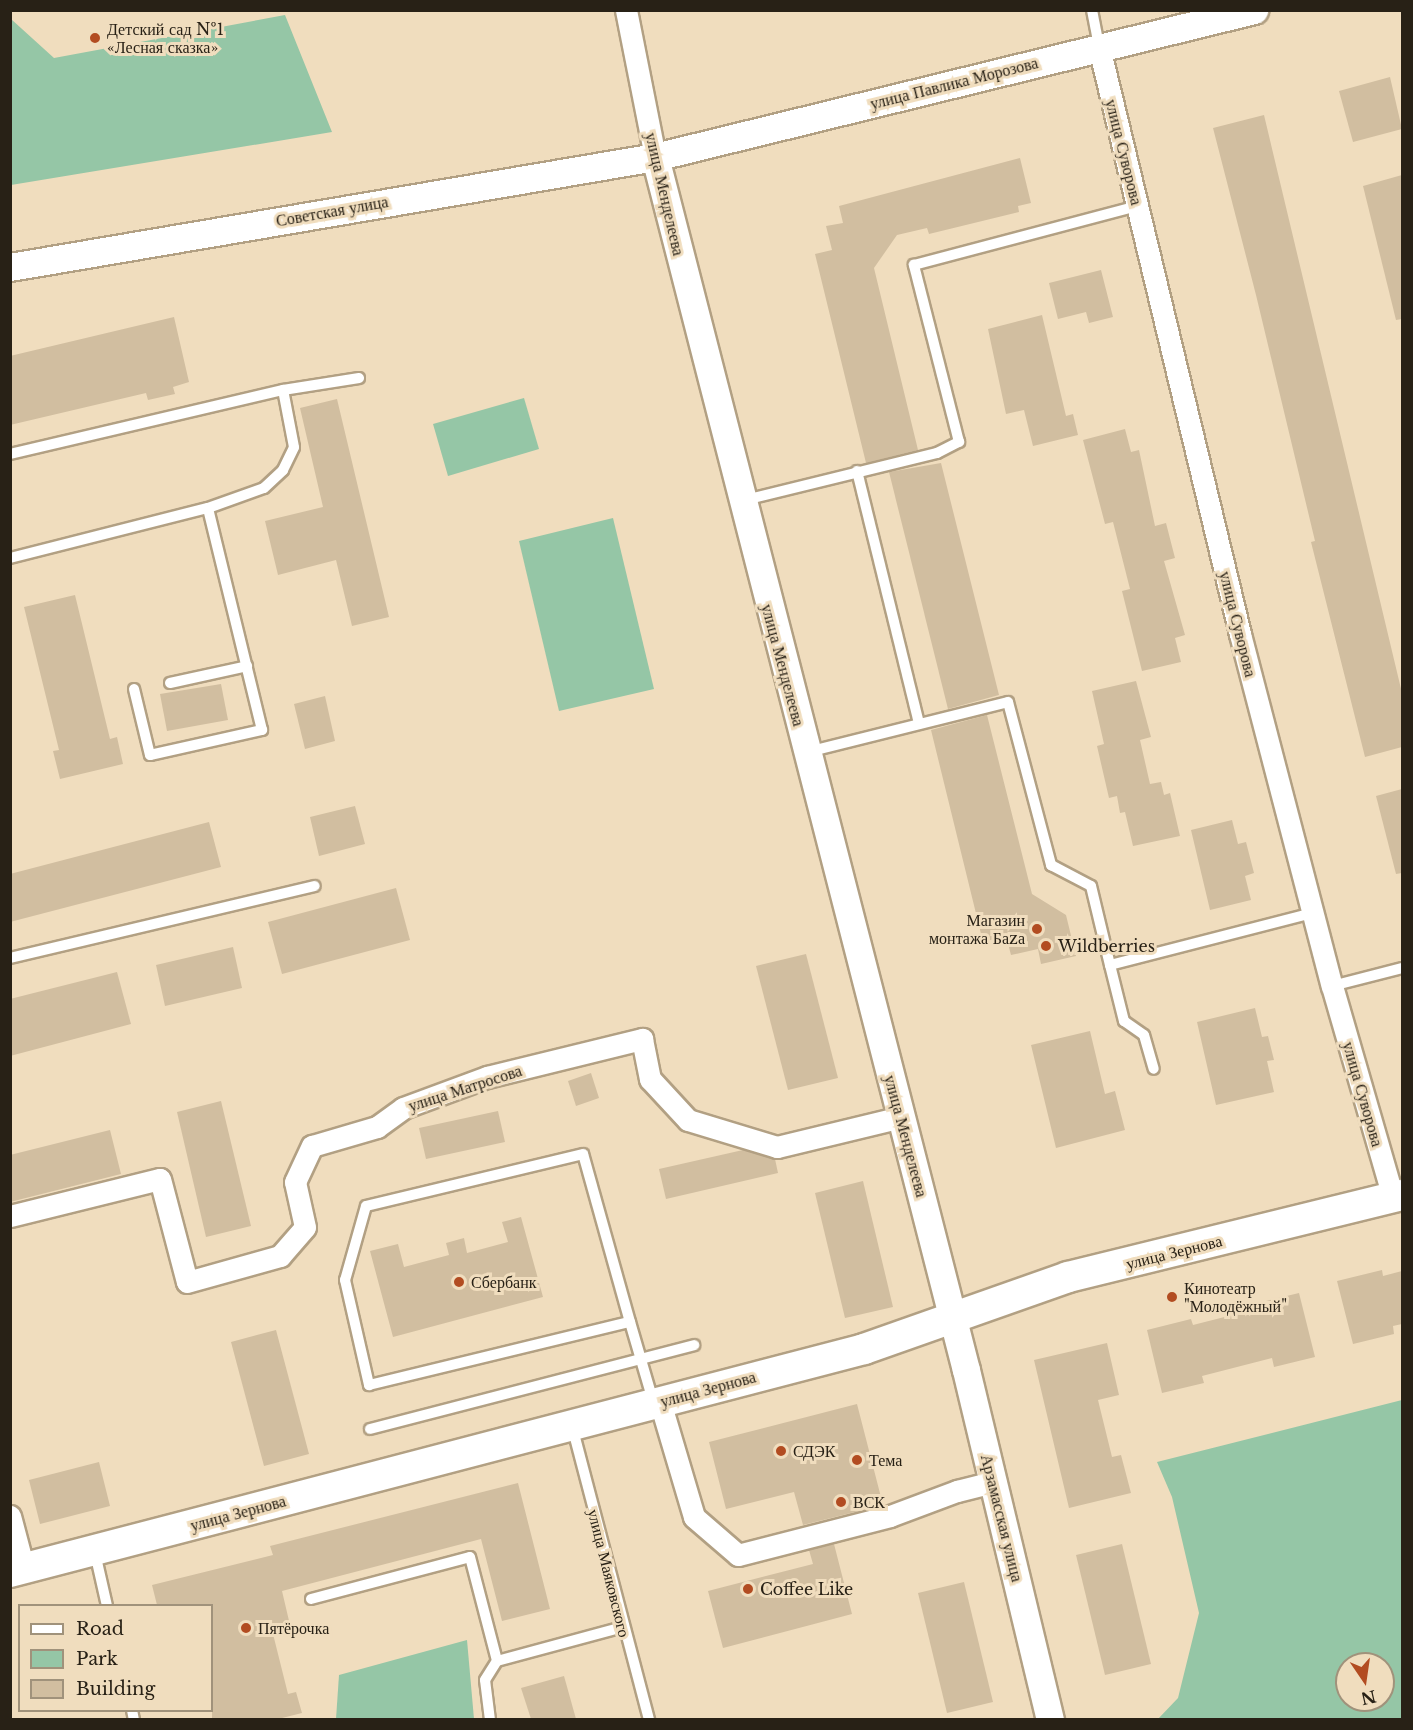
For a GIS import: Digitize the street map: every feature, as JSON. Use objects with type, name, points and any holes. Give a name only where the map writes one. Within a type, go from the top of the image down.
[{"type":"main road","name":"улица Зернова","points":[[17,1571],[864,1349],[1068,1277],[1398,1196]]},
{"type":"street","name":"улица Менделеева","points":[[626,10],[655,158],[741,501],[953,1318]]},
{"type":"street","name":"улица Павлика Морозова","points":[[655,158],[1254,10]]},
{"type":"street","name":"улица Суворова","points":[[1099,47],[1240,634],[1332,986],[1398,1196]]},
{"type":"street","name":"Советская улица","points":[[10,267],[655,158]]},
{"type":"street","name":"улица Матросова","points":[[10,1216],[160,1179],[187,1282],[280,1256],[305,1227],[295,1182],[312,1146],[377,1127],[404,1108],[487,1077],[642,1039],[650,1078],[688,1120],[777,1147],[901,1117]]},
{"type":"street","name":"Арзамасская улица","points":[[953,1318],[1050,1719]]},
{"type":"street","points":[[657,1403],[694,1517],[738,1555],[890,1516],[993,1482]]},
{"type":"street","points":[[10,1516],[17,1571]]},
{"type":"lane","points":[[1092,10],[1099,47]]},
{"type":"lane","points":[[741,501],[937,453],[959,442],[914,265],[1137,206]]},
{"type":"lane","points":[[10,454],[284,390],[359,378]]},
{"type":"lane","points":[[10,558],[207,508],[264,488],[284,470],[294,447],[284,390]]},
{"type":"lane","points":[[857,471],[919,724]]},
{"type":"lane","points":[[134,688],[150,755],[262,730],[207,508]]},
{"type":"lane","points":[[170,683],[247,666]]},
{"type":"lane","points":[[806,752],[1008,702],[1051,865],[1091,886],[1124,1021],[1144,1035],[1154,1069]]},
{"type":"lane","points":[[10,958],[315,886]]},
{"type":"lane","points":[[1110,965],[1313,913]]},
{"type":"lane","points":[[1332,986],[1402,968]]},
{"type":"lane","points":[[630,1322],[369,1385],[345,1280],[366,1206],[583,1154],[630,1322],[657,1403]]},
{"type":"lane","points":[[370,1429],[694,1345]]},
{"type":"lane","name":"улица Маяковского","points":[[572,1426],[649,1719]]},
{"type":"lane","points":[[94,1551],[107,1604]]},
{"type":"lane","points":[[311,1599],[470,1557],[497,1661]]},
{"type":"lane","points":[[490,1719],[485,1680],[497,1661],[623,1627]]},
{"type":"green space","points":[[285,15],[332,132],[11,185],[11,19],[54,58]]},
{"type":"green space","points":[[524,398],[539,449],[448,476],[433,424]]},
{"type":"green space","points":[[613,518],[654,689],[559,711],[519,541]]},
{"type":"green space","points":[[1402,1400],[1402,1719],[1158,1719],[1178,1698],[1199,1613],[1172,1497],[1157,1462]]},
{"type":"green space","points":[[467,1640],[474,1719],[336,1719],[339,1675]]},
{"type":"building","points":[[1390,77],[1402,129],[1353,142],[1339,91]]},
{"type":"building","points":[[1264,115],[1402,693],[1402,747],[1365,757],[1311,542],[1315,541],[1256,295],[1213,128]]},
{"type":"building","points":[[1020,158],[1031,203],[1018,206],[1019,212],[929,234],[927,228],[897,235],[874,268],[918,450],[866,463],[815,254],[832,250],[826,226],[843,223],[839,206]]},
{"type":"building","points":[[1402,175],[1402,319],[1396,320],[1363,186]]},
{"type":"building","points":[[1101,270],[1113,317],[1089,323],[1086,312],[1058,319],[1049,283]]},
{"type":"building","points":[[1042,315],[1066,416],[1073,414],[1078,435],[1033,446],[1024,410],[1006,414],[988,329]]},
{"type":"building","points":[[174,317],[189,382],[173,387],[175,394],[148,400],[146,393],[10,425],[10,356]]},
{"type":"building","points":[[337,399],[389,617],[352,626],[336,560],[278,575],[265,521],[323,507],[300,408]]},
{"type":"building","points":[[1125,429],[1131,452],[1139,450],[1155,526],[1166,523],[1175,558],[1164,561],[1185,635],[1175,638],[1181,662],[1142,671],[1122,591],[1130,589],[1113,522],[1105,524],[1083,440]]},
{"type":"building","points":[[941,463],[999,695],[948,709],[889,472]]},
{"type":"building","points":[[75,595],[110,739],[117,737],[123,764],[60,779],[53,751],[59,750],[24,607]]},
{"type":"building","points":[[1136,681],[1151,737],[1140,740],[1150,784],[1161,782],[1164,795],[1170,793],[1180,836],[1133,846],[1125,812],[1120,813],[1117,796],[1109,798],[1097,746],[1104,744],[1092,691]]},
{"type":"building","points":[[221,684],[228,720],[167,731],[160,694]]},
{"type":"building","points":[[325,696],[335,741],[305,749],[294,704]]},
{"type":"building","points":[[987,715],[1032,894],[1066,915],[1076,956],[1041,964],[1038,949],[1011,955],[1006,936],[983,942],[931,730]]},
{"type":"building","points":[[1402,789],[1402,873],[1396,874],[1376,796]]},
{"type":"building","points":[[355,806],[365,844],[319,856],[310,817]]},
{"type":"building","points":[[1232,820],[1238,844],[1246,842],[1254,873],[1245,876],[1251,900],[1210,910],[1191,830]]},
{"type":"building","points":[[209,822],[221,867],[10,922],[10,874]]},
{"type":"building","points":[[396,888],[410,940],[282,974],[268,922]]},
{"type":"building","points":[[233,947],[242,988],[165,1006],[156,965]]},
{"type":"building","points":[[806,954],[838,1078],[788,1090],[756,966]]},
{"type":"building","points":[[117,972],[131,1024],[10,1056],[10,999]]},
{"type":"building","points":[[1255,1008],[1262,1037],[1268,1036],[1274,1060],[1267,1061],[1274,1092],[1216,1105],[1197,1022]]},
{"type":"building","points":[[1090,1031],[1105,1094],[1115,1091],[1125,1130],[1056,1148],[1031,1045]]},
{"type":"building","points":[[591,1073],[599,1098],[576,1106],[568,1081]]},
{"type":"building","points":[[221,1101],[251,1226],[206,1237],[177,1112]]},
{"type":"building","points":[[498,1111],[505,1142],[426,1159],[419,1128]]},
{"type":"building","points":[[110,1130],[121,1174],[10,1202],[10,1155]]},
{"type":"building","points":[[743,1150],[775,1159],[778,1173],[666,1199],[659,1169]]},
{"type":"building","points":[[863,1181],[893,1307],[845,1318],[815,1193]]},
{"type":"building","name":"Сбербанк","points":[[521,1217],[543,1297],[393,1337],[370,1251],[398,1244],[404,1267],[449,1255],[446,1243],[464,1238],[467,1253],[508,1242],[502,1222]]},
{"type":"building","points":[[1382,1270],[1383,1276],[1402,1271],[1402,1324],[1393,1326],[1394,1334],[1353,1344],[1337,1281]]},
{"type":"building","points":[[1299,1293],[1315,1357],[1274,1367],[1272,1358],[1202,1376],[1204,1383],[1162,1393],[1147,1330],[1191,1319],[1193,1325],[1256,1309],[1254,1304]]},
{"type":"building","points":[[276,1330],[309,1454],[264,1466],[231,1342]]},
{"type":"building","points":[[1107,1343],[1119,1395],[1098,1400],[1112,1457],[1121,1455],[1131,1493],[1069,1508],[1034,1360]]},
{"type":"building","points":[[857,1404],[883,1505],[803,1525],[794,1492],[726,1509],[709,1442]]},
{"type":"building","points":[[99,1462],[110,1506],[40,1524],[29,1480]]},
{"type":"building","points":[[518,1483],[550,1609],[502,1621],[481,1539],[282,1591],[290,1625],[272,1630],[288,1694],[296,1692],[302,1713],[278,1719],[212,1719],[213,1604],[157,1604],[152,1585],[273,1555],[270,1546]]},
{"type":"building","points":[[834,1544],[852,1614],[723,1648],[708,1591],[813,1564],[809,1550]]},
{"type":"building","points":[[1122,1544],[1151,1664],[1105,1675],[1076,1555]]},
{"type":"building","points":[[964,1582],[993,1702],[947,1713],[918,1593]]},
{"type":"building","points":[[564,1676],[576,1719],[531,1719],[521,1688]]},
{"type":"place","name":"Детский сад №1 «Лесная сказка»","points":[[95,38]]},
{"type":"place","name":"Магазин монтажа Баzа","points":[[1037,929]]},
{"type":"place","name":"Wildberries","points":[[1046,946]]},
{"type":"place","name":"Сбербанк","points":[[459,1282]]},
{"type":"place","name":"Кинотеатр \"Молодёжный\"","points":[[1172,1297]]},
{"type":"place","name":"СДЭК","points":[[781,1451]]},
{"type":"place","name":"Тема","points":[[857,1460]]},
{"type":"place","name":"ВСК","points":[[841,1502]]},
{"type":"place","name":"Coffee Like","points":[[748,1589]]},
{"type":"place","name":"Пятёрочка","points":[[246,1628]]}]
